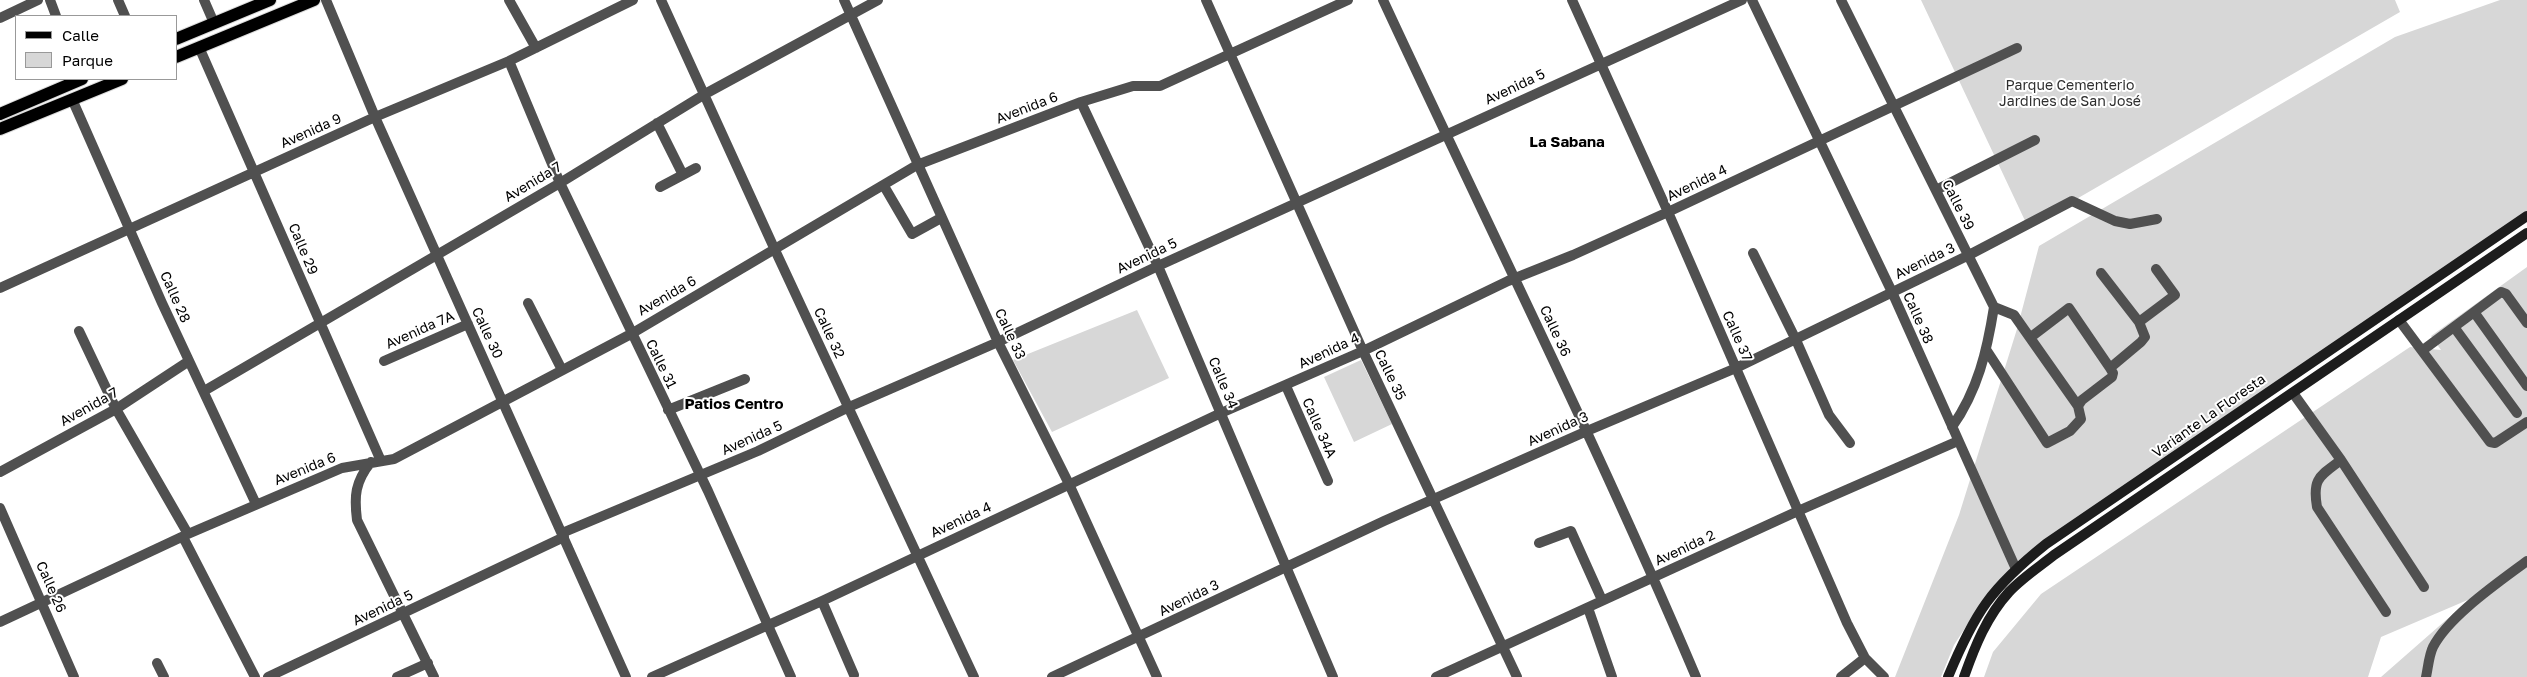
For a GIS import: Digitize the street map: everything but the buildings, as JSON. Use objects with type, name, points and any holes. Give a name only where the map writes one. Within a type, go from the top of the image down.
[{"type":"main road","points":[[178,38],[270,0]]},
{"type":"main road","points":[[178,56],[314,0]]},
{"type":"main road","points":[[0,114],[79,80]]},
{"type":"main road","points":[[0,129],[120,80]]},
{"type":"main road","name":"Variante La Floresta","points":[[1948,677],[1970,627],[1984,604],[2016,569],[2046,544],[2527,216]]},
{"type":"main road","name":"Variante La Floresta","points":[[1964,677],[1983,631],[1995,610],[2010,590],[2054,555],[2527,233]]},
{"type":"main road","points":[[2383,314],[2390,327]]},
{"type":"main road","points":[[2046,544],[2054,555]]},
{"type":"street","points":[[1,15],[38,0]]},
{"type":"street","points":[[50,0],[56,15]]},
{"type":"street","points":[[118,0],[125,15]]},
{"type":"street","points":[[204,0],[214,23]]},
{"type":"street","name":"Calle 30","points":[[326,0],[375,117],[626,677]]},
{"type":"street","points":[[509,0],[536,48]]},
{"type":"street","name":"Avenida 9","points":[[0,288],[130,227],[375,117],[509,61],[633,0]]},
{"type":"street","name":"Calle 32","points":[[661,0],[974,677]]},
{"type":"street","name":"Calle 33","points":[[844,0],[917,166],[998,342],[1069,484],[1157,677]]},
{"type":"street","name":"Avenida 7","points":[[204,391],[319,322],[560,183],[704,94],[850,13],[878,0]]},
{"type":"street","name":"Calle 35","points":[[1206,0],[1363,351],[1517,677]]},
{"type":"street","name":"Avenida 6","points":[[0,622],[256,504],[342,468],[394,459],[631,334],[917,166],[1081,102],[1133,86],[1160,86],[1348,0]]},
{"type":"street","name":"Calle 36","points":[[1383,0],[1587,431],[1654,578],[1696,677]]},
{"type":"street","name":"Calle 37","points":[[1572,0],[1668,212],[1848,624],[1865,658],[1884,677]]},
{"type":"street","name":"Avenida 5","points":[[268,677],[404,614],[563,535],[758,452],[849,407],[998,342],[1158,266],[1298,204],[1742,0]]},
{"type":"street","name":"Calle 38","points":[[1752,0],[1892,292],[2016,569]]},
{"type":"street","name":"Calle 39","points":[[1841,0],[1893,108],[1994,307]]},
{"type":"street","name":"Calle 29","points":[[199,48],[319,322],[376,462]]},
{"type":"street","name":"Avenida 4","points":[[652,677],[768,623],[822,601],[1221,413],[1363,351],[1514,279],[1573,256],[1818,140],[1893,108],[2017,48]]},
{"type":"street","name":"Calle 31","points":[[509,61],[560,183],[700,476],[791,677]]},
{"type":"street","name":"Calle 28","points":[[72,99],[189,361],[256,504]]},
{"type":"street","name":"Calle 34","points":[[1081,102],[1158,266],[1287,565],[1332,677]]},
{"type":"street","points":[[657,123],[682,174]]},
{"type":"street","points":[[1936,190],[2035,140]]},
{"type":"street","points":[[660,187],[696,168]]},
{"type":"street","points":[[884,186],[912,234],[941,218]]},
{"type":"street","name":"Avenida 3","points":[[1052,677],[1139,638],[1287,565],[1796,340],[1969,255],[2072,201],[2115,221],[2130,224],[2157,219]]},
{"type":"street","points":[[1753,253],[1796,340],[1829,415],[1850,443]]},
{"type":"street","points":[[2139,322],[2175,295],[2156,269]]},
{"type":"street","points":[[2101,273],[2139,322],[2145,337],[2142,342],[2110,368]]},
{"type":"street","points":[[2423,350],[2504,292],[2527,323]]},
{"type":"street","points":[[528,303],[562,370]]},
{"type":"street","points":[[1952,427],[1974,390],[1987,351],[1994,307],[2014,316],[2031,337],[2078,406],[2081,419],[2070,431],[2047,443],[1987,351]]},
{"type":"street","points":[[2031,337],[2069,308],[2110,368],[2113,373],[2112,377],[2082,400],[2078,406]]},
{"type":"street","points":[[2474,312],[2527,386]]},
{"type":"street","points":[[2399,320],[2490,442],[2495,444],[2527,422]]},
{"type":"street","name":"Avenida 7A","points":[[384,361],[468,324]]},
{"type":"street","points":[[2454,326],[2517,413]]},
{"type":"street","points":[[79,331],[116,409],[185,536],[256,677]]},
{"type":"street","name":"Avenida 7","points":[[0,472],[116,409],[189,361]]},
{"type":"street","points":[[668,410],[745,379]]},
{"type":"street","name":"Calle 34A","points":[[1286,386],[1328,481]]},
{"type":"street","points":[[2293,393],[2341,460],[2424,587]]},
{"type":"street","name":"Avenida 2","points":[[1436,677],[1798,511],[1958,441]]},
{"type":"street","points":[[2341,460],[2318,478],[2314,490],[2317,507],[2386,612]]},
{"type":"street","points":[[376,462],[359,482],[354,497],[358,520],[434,677]]},
{"type":"street","name":"Calle 26","points":[[0,508],[43,602],[74,677]]},
{"type":"street","points":[[1539,543],[1571,531],[1602,600]]},
{"type":"street","points":[[2426,677],[2432,648],[2447,627],[2494,586],[2527,561]]},
{"type":"street","points":[[822,601],[854,675]]},
{"type":"street","points":[[1588,608],[1612,677]]},
{"type":"street","points":[[1841,677],[1865,658]]},
{"type":"street","points":[[157,663],[164,677]]},
{"type":"street","points":[[397,677],[428,663]]},
{"type":"green space","name":"Parque Cementerio Jardines de San José","points":[[1921,0],[2395,0],[2400,12],[2028,227]]},
{"type":"green space","points":[[2500,0],[2527,0],[2527,211],[2115,493],[1982,602],[1954,645],[1941,677],[1895,677],[1959,515],[2017,329],[2039,246],[2395,37]]},
{"type":"green space","points":[[2527,267],[2527,677],[2381,677],[2470,599],[2381,637],[2368,677],[1984,677],[1993,652],[2041,594],[2410,347],[2441,350],[2431,336]]},
{"type":"green space","points":[[1137,310],[1169,378],[1052,432],[1013,360]]},
{"type":"green space","points":[[1361,360],[1392,424],[1354,442],[1324,377]]},
{"type":"district","name":"La Sabana","points":[[1567,142]]},
{"type":"district","name":"Patios Centro","points":[[734,404]]}]
